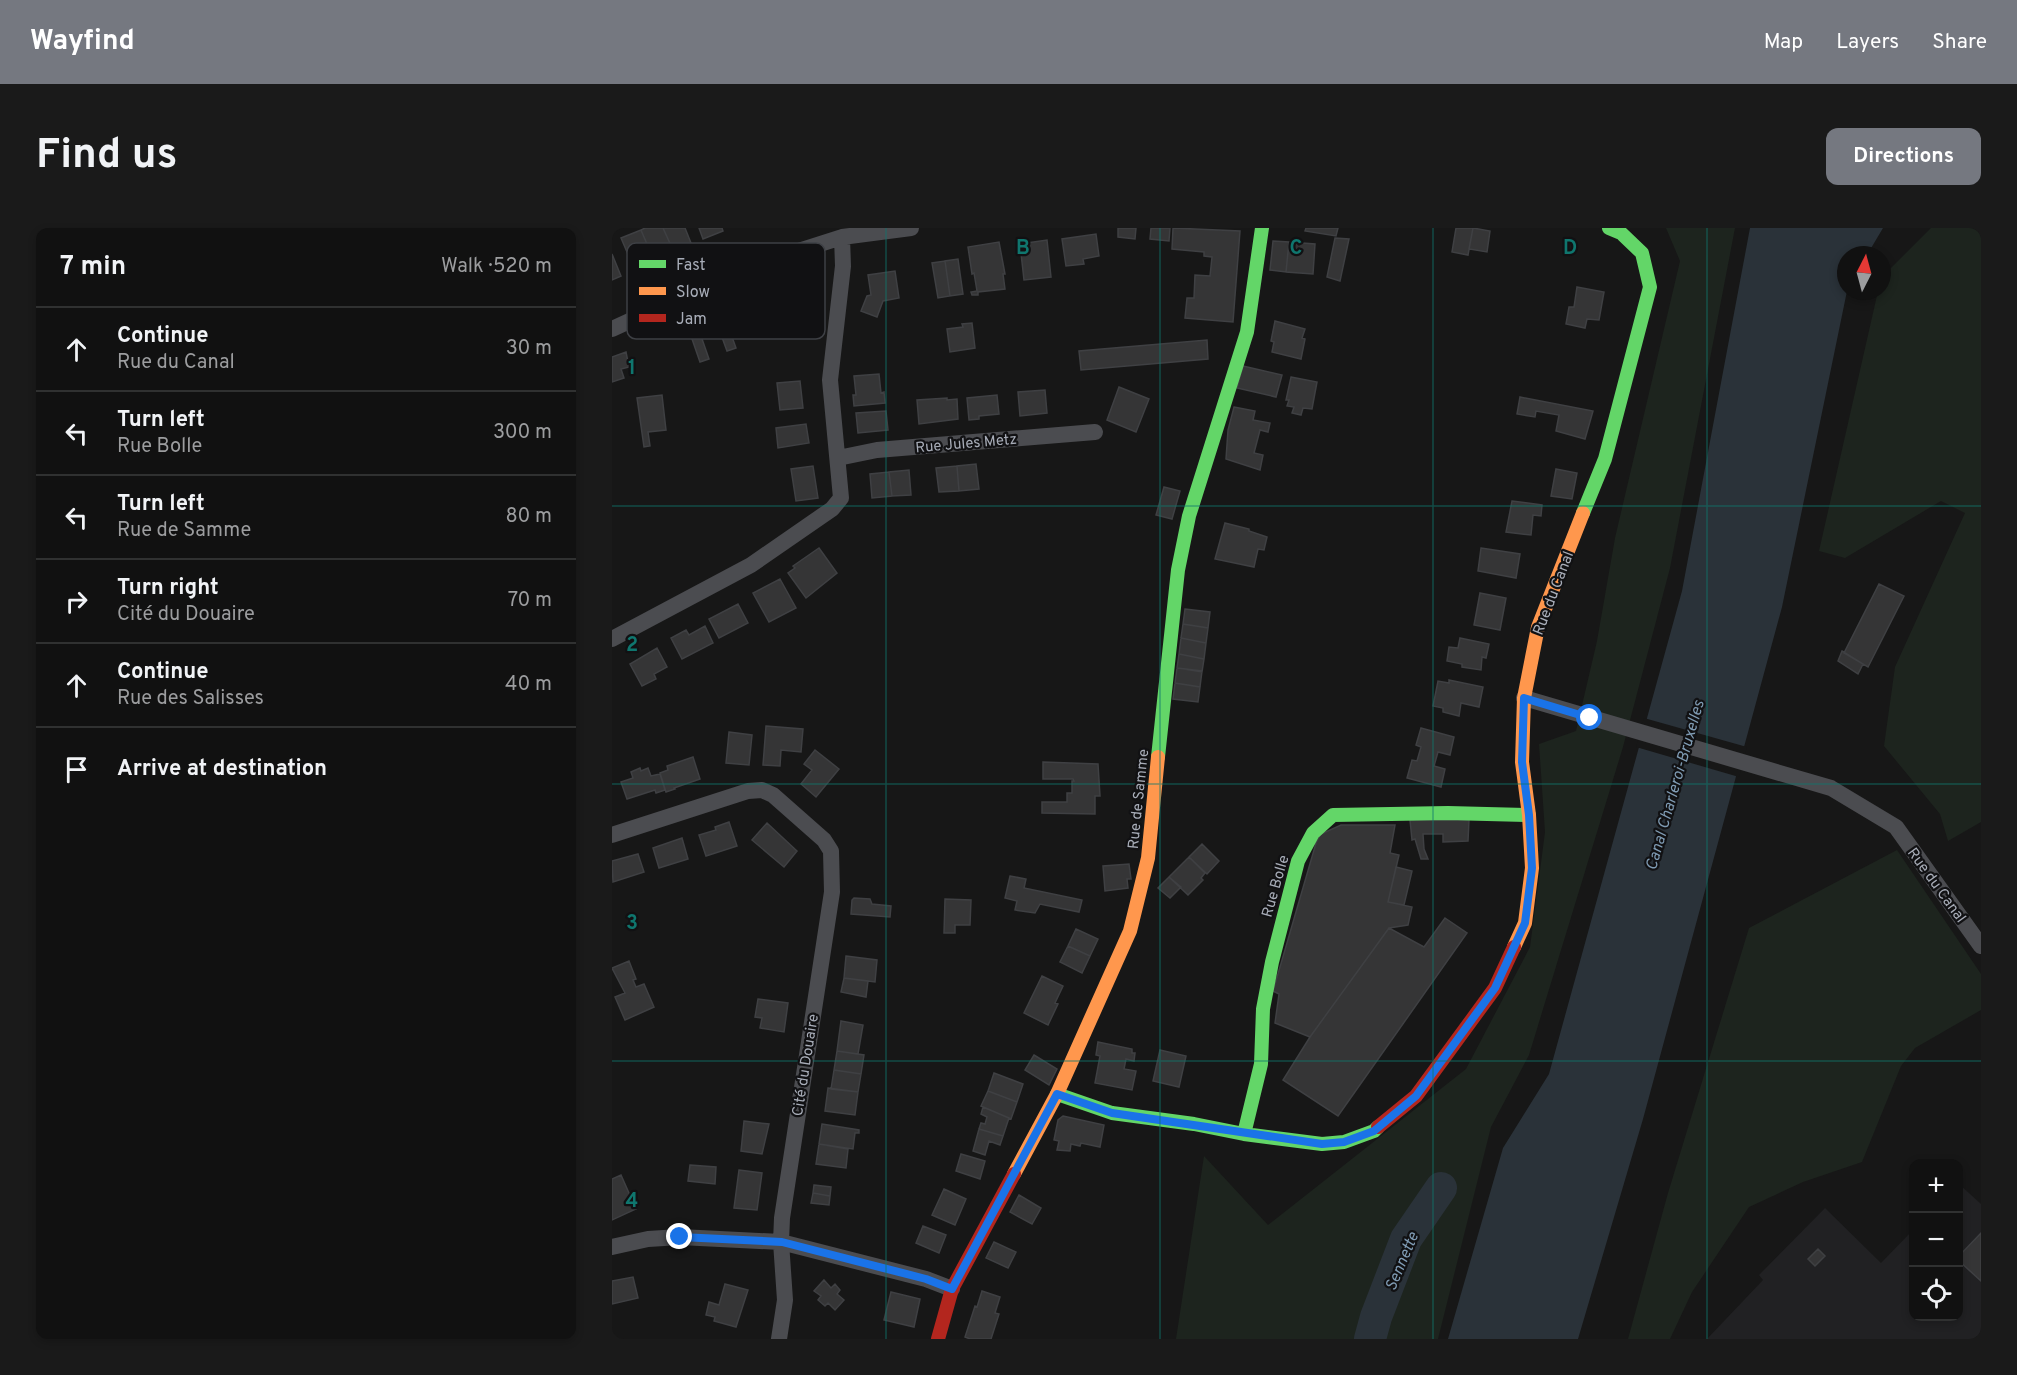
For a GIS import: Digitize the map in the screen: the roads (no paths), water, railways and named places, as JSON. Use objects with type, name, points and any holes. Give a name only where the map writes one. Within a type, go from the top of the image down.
[{"type":"street","points":[[823,243],[842,237],[911,228]]},
{"type":"street","name":"Rue de Samme","points":[[938,1339],[952,1289],[1057,1094],[1130,931],[1148,858],[1178,570],[1189,516],[1247,332],[1262,228]]},
{"type":"street","name":"Rue du Canal","points":[[1609,228],[1621,233],[1642,253],[1650,287],[1605,459],[1538,627],[1524,698],[1832,788],[1896,827],[1981,946]]},
{"type":"street","points":[[612,639],[751,565],[837,505],[842,492],[830,380],[843,266],[842,237]]},
{"type":"street","points":[[612,329],[627,322]]},
{"type":"street","name":"Rue Jules Metz","points":[[838,458],[877,450],[1095,432]]},
{"type":"street","points":[[1057,1094],[1112,1113],[1322,1144],[1344,1142],[1374,1131],[1416,1096],[1495,988],[1525,923],[1532,868],[1529,815],[1522,762],[1524,698]]},
{"type":"street","name":"Cité du Douaire","points":[[612,835],[748,791],[762,790],[773,795],[824,840],[831,851],[831,888],[782,1218],[785,1300],[779,1339]]},
{"type":"street","name":"Rue Bolle","points":[[1244,1134],[1261,1064],[1263,1009],[1272,962],[1298,861],[1313,832],[1333,815],[1448,813],[1529,815]]},
{"type":"street","points":[[612,1247],[648,1239],[680,1237],[782,1242],[926,1279],[952,1289]]},
{"type":"water","name":"Canal Charleroi-Bruxelles","points":[[1750,228],[1883,228],[1872,246],[1837,246],[1837,300],[1845,300],[1782,607],[1643,1119],[1578,1339],[1448,1339],[1503,1148],[1549,1074],[1682,591]]},
{"type":"waterway","name":"Sennette","points":[[1370,1339],[1376,1317],[1406,1239],[1441,1188]]}]
